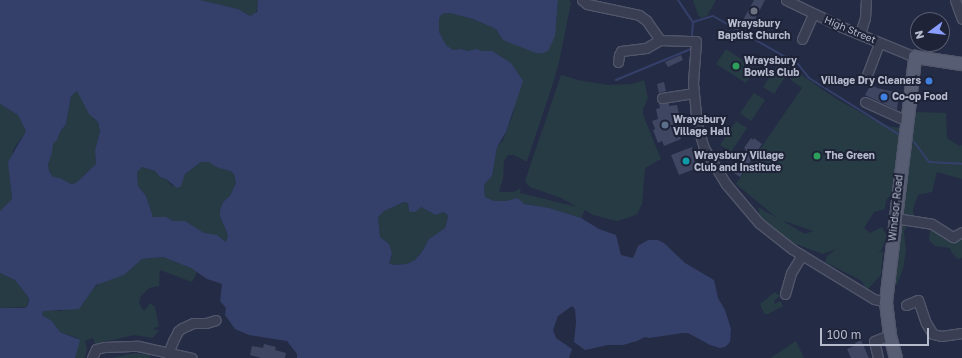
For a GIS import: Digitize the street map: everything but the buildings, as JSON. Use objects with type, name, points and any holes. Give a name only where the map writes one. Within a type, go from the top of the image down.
[{"type":"main road","points":[[914,57],[962,64]]},
{"type":"main road","name":"Windsor Road","points":[[896,358],[890,336],[886,302],[914,57]]},
{"type":"street","points":[[582,0],[587,4],[639,15],[646,20],[660,40]]},
{"type":"street","name":"High Street","points":[[786,0],[813,14],[914,57]]},
{"type":"street","points":[[860,34],[865,18],[866,0]]},
{"type":"street","points":[[956,0],[962,19]]},
{"type":"street","points":[[802,39],[813,14]]},
{"type":"street","points":[[618,62],[618,55],[621,51],[646,48],[660,40],[696,41],[693,93],[697,125],[704,148],[726,184],[759,223],[802,255],[874,299],[886,302]]},
{"type":"street","points":[[865,80],[879,42]]},
{"type":"street","points":[[662,98],[693,93]]},
{"type":"street","points":[[865,102],[907,121]]},
{"type":"street","points":[[895,218],[932,224],[962,241]]},
{"type":"street","points":[[953,237],[962,232]]},
{"type":"street","points":[[785,294],[791,273],[802,255]]},
{"type":"street","points":[[906,305],[918,300],[926,323],[932,334],[941,336],[962,333]]},
{"type":"street","points":[[169,355],[178,332],[187,324],[206,323],[216,320]]},
{"type":"street","points":[[878,358],[874,342],[890,336]]},
{"type":"street","points":[[92,358],[96,349],[104,347],[138,346],[169,355],[192,358]]},
{"type":"shaded area","points":[[200,0],[258,0],[255,14],[250,16],[238,9]]},
{"type":"shaded area","points":[[558,0],[569,0],[571,3],[559,62],[553,83],[527,161],[514,155],[508,155],[504,161],[503,179],[499,191],[514,192],[521,188],[520,193],[577,207],[561,198],[530,187],[525,181],[561,75],[578,80],[608,85],[632,84],[644,80],[648,98],[643,109],[643,115],[661,159],[645,168],[642,204],[637,214],[617,221],[593,215],[585,210],[581,218],[549,208],[524,204],[518,198],[506,201],[494,201],[485,197],[484,185],[492,176],[497,147],[503,140],[515,105],[508,61],[492,51],[482,51],[476,49],[468,51],[461,49],[453,50],[446,45],[439,32],[439,17],[442,14],[450,13],[473,19],[496,29],[503,40],[556,25]]},
{"type":"shaded area","points":[[693,0],[716,0],[707,16],[701,18],[698,15]]},
{"type":"shaded area","name":"Wraysbury Bowls Club","points":[[726,49],[756,69],[746,83],[716,64]]},
{"type":"shaded area","points":[[778,64],[789,71],[774,94],[763,87]]},
{"type":"shaded area","points":[[796,71],[835,98],[885,126],[910,129],[917,112],[946,113],[947,138],[959,146],[962,145],[962,179],[937,172],[932,192],[918,195],[913,209],[914,216],[904,231],[906,251],[903,269],[897,284],[892,284],[894,192],[886,200],[885,209],[874,212],[864,228],[870,233],[882,227],[887,236],[881,251],[877,252],[883,252],[881,275],[868,289],[862,281],[825,262],[827,256],[836,249],[823,254],[788,241],[760,217],[758,207],[777,218],[736,184],[802,88],[790,79]],"holes":[[[781,220],[813,231],[805,234]]]},
{"type":"shaded area","points":[[77,91],[95,120],[98,122],[100,131],[95,151],[96,164],[76,183],[71,184],[60,178],[53,177],[49,171],[48,163],[53,144],[66,124],[71,96]]},
{"type":"shaded area","points":[[754,93],[765,100],[751,121],[740,113]]},
{"type":"shaded area","points":[[0,104],[18,115],[26,131],[13,150],[9,172],[12,199],[0,211]]},
{"type":"shaded area","points":[[736,121],[747,128],[731,152],[720,145]]},
{"type":"shaded area","points":[[201,162],[209,162],[216,167],[226,169],[234,174],[236,183],[230,196],[223,202],[220,210],[220,216],[228,235],[226,242],[220,237],[204,233],[185,221],[173,221],[166,217],[153,217],[146,196],[138,186],[137,172],[142,167],[155,171],[160,177],[166,179],[172,186],[181,185],[185,174]]},
{"type":"shaded area","points":[[404,202],[408,203],[409,211],[421,207],[436,215],[443,212],[447,214],[448,217],[445,228],[429,239],[422,252],[415,260],[407,264],[393,265],[389,263],[392,256],[389,244],[380,237],[378,216],[384,211]]},
{"type":"shaded area","points":[[936,229],[962,235],[962,258],[958,259],[952,253],[950,248],[935,246],[929,240],[930,230]]},
{"type":"shaded area","points":[[163,257],[191,268],[197,272],[192,282],[160,270],[159,286],[149,288],[141,296],[139,302],[142,309],[145,310],[150,303],[155,307],[159,327],[155,327],[154,330],[159,330],[153,338],[134,335],[95,344],[93,338],[85,341],[87,349],[85,358],[75,358],[77,338],[60,332],[52,321],[42,315],[43,311],[47,310],[60,311],[82,305],[93,289],[100,283],[124,275],[142,259]]},
{"type":"shaded area","points":[[0,273],[15,280],[29,298],[27,307],[0,308]]},
{"type":"shaded area","points":[[775,292],[778,295],[782,294],[774,301],[775,304],[780,301],[783,306],[768,314],[764,314],[760,304]]},
{"type":"shaded area","points":[[796,341],[804,358],[771,358],[772,357]]},
{"type":"shaded area","points":[[135,353],[150,355],[150,358],[111,358]]},
{"type":"water","points":[[0,0],[200,0],[238,9],[250,16],[257,12],[258,0],[558,0],[555,36],[548,51],[543,53],[536,53],[503,40],[496,29],[473,19],[450,13],[442,14],[439,18],[439,32],[446,45],[453,50],[461,49],[468,51],[476,49],[482,51],[492,51],[511,63],[523,81],[506,132],[497,147],[492,176],[484,185],[485,197],[494,201],[506,201],[518,198],[524,204],[549,208],[581,218],[599,229],[616,235],[621,255],[633,258],[638,246],[648,240],[658,240],[664,243],[685,263],[714,280],[718,298],[725,310],[731,329],[730,342],[725,347],[720,348],[710,345],[688,333],[683,333],[649,338],[645,337],[623,345],[608,345],[585,350],[574,342],[576,322],[575,309],[572,306],[558,316],[553,330],[556,338],[572,349],[569,358],[297,358],[297,354],[287,341],[249,335],[235,329],[225,315],[226,308],[220,301],[222,284],[207,279],[191,268],[163,257],[142,259],[124,275],[96,285],[79,309],[43,311],[42,315],[52,321],[60,332],[80,340],[75,358],[0,358],[0,308],[27,307],[29,298],[15,280],[0,273],[0,211],[12,199],[8,162],[26,131],[18,115],[0,104]],"holes":[[[77,91],[89,114],[98,122],[100,131],[95,151],[96,164],[76,183],[71,184],[60,178],[53,177],[49,171],[48,164],[52,153],[53,144],[66,124],[71,96]],[[201,162],[209,162],[216,167],[230,171],[234,174],[236,183],[230,196],[223,202],[220,210],[220,216],[228,235],[226,242],[217,235],[204,233],[185,221],[173,221],[166,217],[153,217],[146,196],[138,186],[137,172],[142,167],[155,171],[160,177],[166,179],[177,188],[181,186],[185,174]],[[404,202],[408,203],[409,211],[411,212],[415,212],[421,207],[436,215],[443,212],[447,214],[448,217],[445,228],[429,239],[422,252],[415,260],[407,264],[393,265],[389,263],[392,254],[389,244],[380,237],[378,217],[384,211]]]},
{"type":"waterway","points":[[678,0],[693,22],[692,38]]},
{"type":"waterway","points":[[693,22],[713,16],[798,64],[809,78],[898,134]]},
{"type":"waterway","points":[[616,80],[691,49],[691,45]]},
{"type":"waterway","points":[[914,142],[929,162],[962,164]]},
{"type":"place","name":"Wraysbury Baptist Church","points":[[754,11]]},
{"type":"place","name":"Wraysbury Bowls Club","points":[[736,66]]},
{"type":"place","name":"Village Dry Cleaners","points":[[929,81]]},
{"type":"place","name":"Co-op Food","points":[[884,97]]},
{"type":"place","name":"Wraysbury Village Hall","points":[[665,125]]},
{"type":"place","name":"The Green","points":[[817,156]]},
{"type":"place","name":"Wraysbury Village Club and Institute","points":[[686,161]]}]
